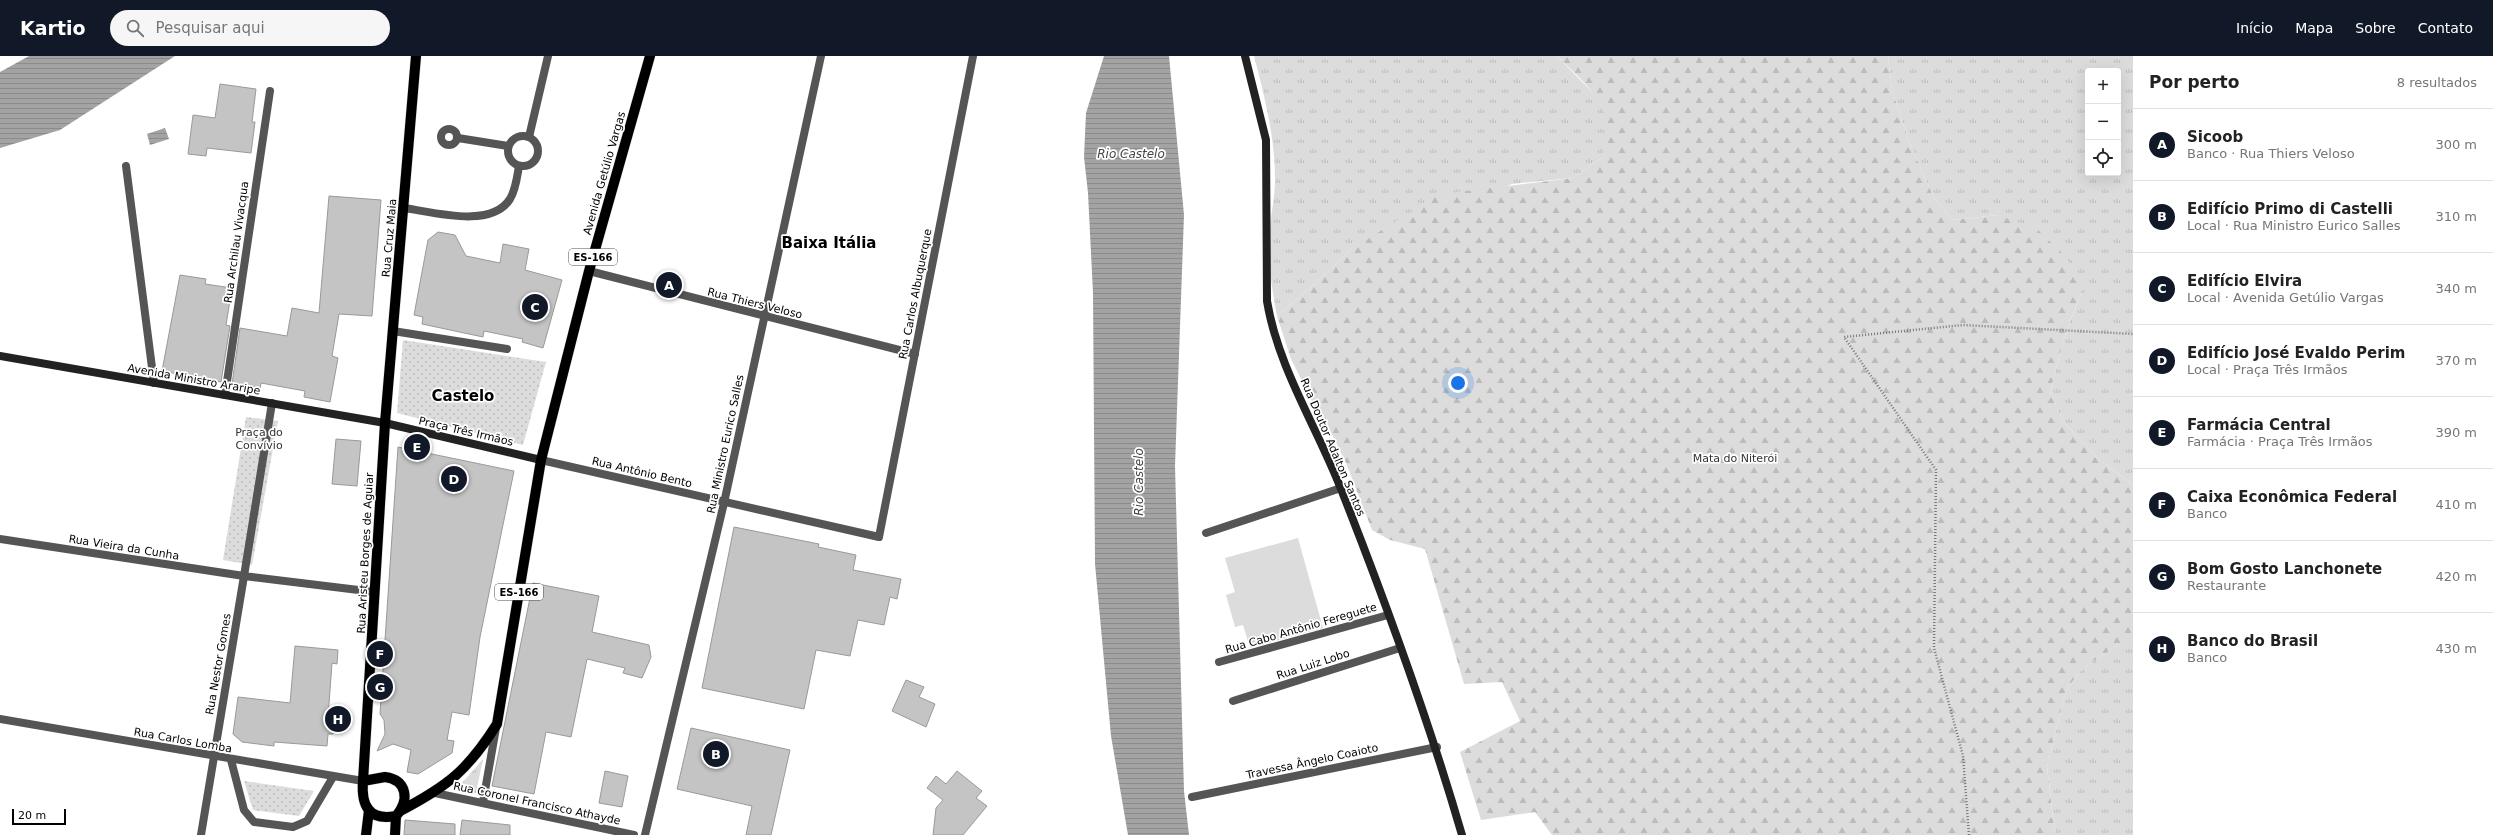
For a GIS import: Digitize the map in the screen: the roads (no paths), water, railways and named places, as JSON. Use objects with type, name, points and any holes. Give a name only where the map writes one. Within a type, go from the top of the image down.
[{"type":"main road","name":"Rua Cruz Maia","points":[[385,423],[416,56]]},
{"type":"main road","name":"Avenida Getúlio Vargas","points":[[541,460],[589,271],[650,56]]},
{"type":"main road","name":"Rua Doutor Adalton Santos","points":[[1245,56],[1266,140],[1267,301],[1271,327],[1283,360],[1341,488],[1437,747],[1462,835]]},
{"type":"main road","name":"Avenida Ministro Araripe","points":[[0,356],[385,423]]},
{"type":"main road","name":"Praça Três Irmãos","points":[[385,423],[541,460]]},
{"type":"main road","name":"Rua Aristeu Borges de Aguiar","points":[[363,781],[385,423]]},
{"type":"main road","name":"ES-166","points":[[496,724],[541,460]]},
{"type":"main road","points":[[395,835],[398,813],[404,806],[405,792],[398,781],[385,776],[363,781],[363,799],[369,810],[379,817],[398,813],[435,793],[456,777],[473,759],[496,724]]},
{"type":"main road","points":[[366,835],[369,810]]},
{"type":"street","points":[[528,137],[548,56]]},
{"type":"street","name":"Rua Ministro Eurico Salles","points":[[645,835],[724,503],[821,56]]},
{"type":"street","name":"Rua Carlos Albuquerque","points":[[878,537],[973,56]]},
{"type":"street","name":"Rua Archilau Vivacqua","points":[[225,395],[270,91]]},
{"type":"street","points":[[508,146],[514,139],[528,137]]},
{"type":"street","points":[[508,146],[511,160],[519,166],[529,165],[537,158],[538,148],[528,137]]},
{"type":"street","points":[[458,138],[508,146]]},
{"type":"street","points":[[126,166],[154,383]]},
{"type":"street","points":[[404,208],[462,216],[488,216],[499,211],[511,198],[519,166]]},
{"type":"street","name":"Rua Thiers Veloso","points":[[589,271],[764,317],[915,354]]},
{"type":"street","points":[[393,331],[508,349]]},
{"type":"street","points":[[244,576],[272,403]]},
{"type":"street","name":"Rua Antônio Bento","points":[[541,460],[878,537]]},
{"type":"street","points":[[1206,532],[1341,488]]},
{"type":"street","name":"Rua Vieira da Cunha","points":[[0,539],[244,576],[374,592]]},
{"type":"street","name":"Rua Nestor Gomes","points":[[201,835],[244,576]]},
{"type":"street","name":"Rua Cabo Antônio Fereguete","points":[[1219,662],[1388,615]]},
{"type":"street","name":"Rua Luiz Lobo","points":[[1233,701],[1400,648]]},
{"type":"street","name":"Rua Carlos Lomba","points":[[0,719],[231,760],[363,781]]},
{"type":"street","points":[[483,802],[496,724]]},
{"type":"street","name":"Travessa Ângelo Coaioto","points":[[1192,797],[1437,747]]},
{"type":"street","points":[[231,760],[244,810],[254,822],[293,827],[307,821],[333,776]]},
{"type":"street","name":"Rua Coronel Francisco Athayde","points":[[435,793],[634,835]]},
{"type":"water","points":[[29,56],[175,56],[60,130],[0,148],[0,72]]},
{"type":"water","name":"Rio Castelo","points":[[1104,56],[1169,56],[1184,215],[1175,466],[1184,791],[1189,835],[1128,835],[1111,736],[1095,564],[1093,293],[1088,193],[1084,157],[1086,113]]},
{"type":"water","points":[[165,128],[169,139],[150,145],[147,134]]},
{"type":"place","name":"Sicoob","points":[[669,285]]},
{"type":"place","name":"Edifício Elvira","points":[[535,307]]},
{"type":"place","name":"Farmácia Central","points":[[417,447]]},
{"type":"place","name":"Edifício José Evaldo Perim","points":[[454,479]]},
{"type":"place","name":"Caixa Econômica Federal","points":[[380,654]]},
{"type":"place","name":"Bom Gosto Lanchonete","points":[[380,687]]},
{"type":"place","name":"Banco do Brasil","points":[[338,719]]},
{"type":"place","name":"Edifício Primo di Castelli","points":[[716,754]]},
{"type":"district","name":"Baixa Itália","points":[[829,243]]},
{"type":"district","name":"Castelo","points":[[463,396]]},
{"type":"park label","name":"Praça do Convívio","points":[[259,438]]},
{"type":"park label","name":"Mata do Niterói","points":[[1735,458]]}]
